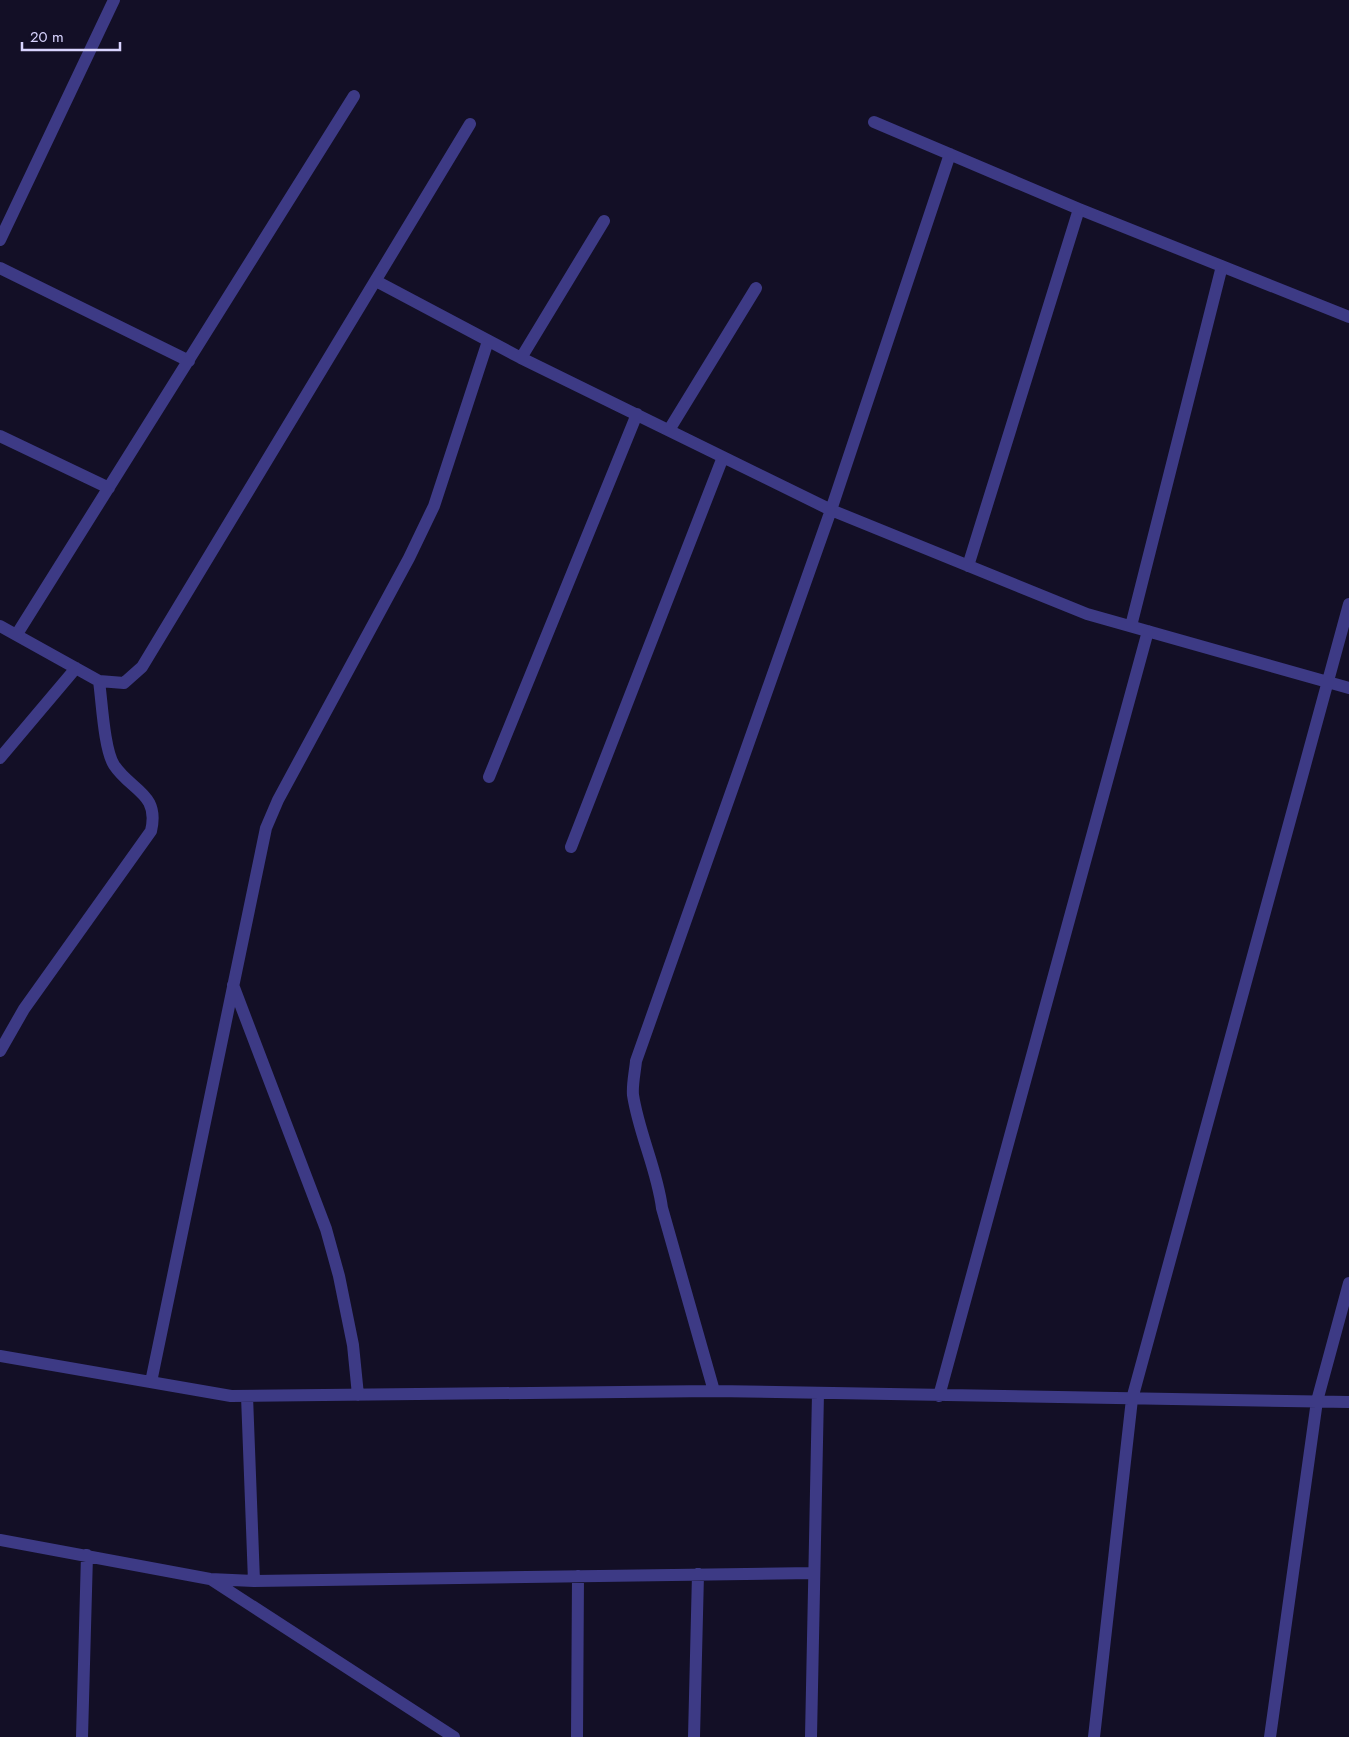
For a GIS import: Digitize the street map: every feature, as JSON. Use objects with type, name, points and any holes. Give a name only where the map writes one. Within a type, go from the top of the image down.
[{"type":"street","points":[[0,240],[114,0]]},
{"type":"street","points":[[17,634],[354,96]]},
{"type":"street","points":[[874,122],[1079,208],[1349,316]]},
{"type":"street","points":[[0,626],[99,681],[124,683],[142,667],[470,124]]},
{"type":"street","points":[[714,1391],[662,1208],[659,1185],[644,1144],[633,1094],[636,1061],[831,510],[950,154]]},
{"type":"street","points":[[968,566],[1079,208]]},
{"type":"street","points":[[521,358],[604,222]]},
{"type":"street","points":[[1131,626],[1222,266]]},
{"type":"street","points":[[0,268],[189,360]]},
{"type":"street","points":[[376,281],[521,358],[831,510],[1087,614],[1349,688]]},
{"type":"street","points":[[669,430],[756,288]]},
{"type":"street","points":[[151,1382],[266,828],[278,800],[404,567],[434,506],[488,341]]},
{"type":"street","points":[[489,777],[637,414]]},
{"type":"street","points":[[0,436],[109,488]]},
{"type":"street","points":[[571,847],[723,457]]},
{"type":"street","points":[[1094,1737],[1132,1399],[1349,604]]},
{"type":"street","points":[[939,1396],[1148,631]]},
{"type":"street","points":[[0,758],[76,668]]},
{"type":"street","points":[[0,1051],[24,1009],[145,842],[155,816],[152,805],[114,766],[109,754],[99,681]]},
{"type":"street","points":[[233,985],[326,1229],[339,1276],[353,1345],[358,1395]]},
{"type":"street","points":[[1270,1737],[1318,1401],[1349,1283]]},
{"type":"street","points":[[0,1356],[232,1396],[714,1391],[1349,1402]]},
{"type":"street","points":[[811,1737],[818,1393]]},
{"type":"street","points":[[246,1396],[254,1581]]},
{"type":"street","points":[[0,1540],[210,1579],[254,1581],[814,1573]]},
{"type":"street","points":[[82,1737],[87,1556]]},
{"type":"street","points":[[694,1737],[698,1574]]},
{"type":"street","points":[[577,1737],[578,1576]]},
{"type":"street","points":[[210,1579],[454,1737]]}]
